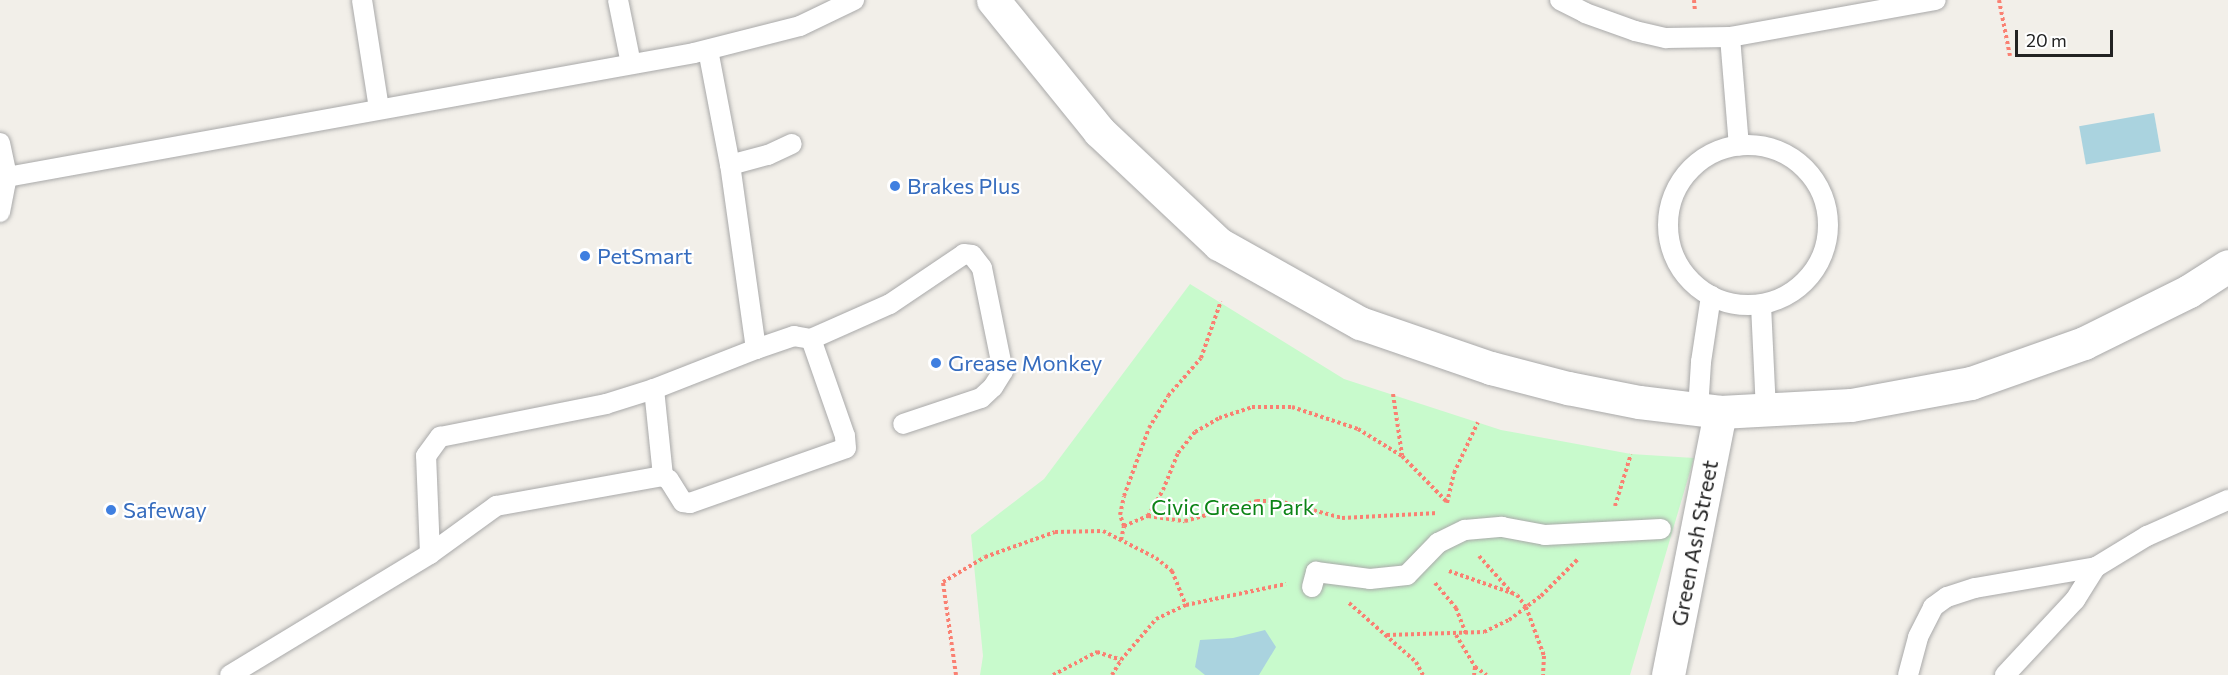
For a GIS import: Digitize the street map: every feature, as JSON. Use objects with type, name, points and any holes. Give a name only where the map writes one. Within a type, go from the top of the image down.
[{"type":"street","points":[[993,0],[1099,131],[1218,244],[1360,323],[1491,368],[1568,388],[1639,402],[1709,411],[1766,411],[1851,405],[1971,383],[2084,343],[2189,291],[2228,266]]},
{"type":"street","name":"Green Ash Street","points":[[1668,675],[1709,411]]},
{"type":"lane","points":[[362,0],[379,109]]},
{"type":"lane","points":[[618,0],[631,64]]},
{"type":"lane","points":[[7,177],[708,50],[800,26],[854,0]]},
{"type":"lane","points":[[1560,0],[1586,14],[1635,31],[1666,38],[1730,37],[1936,0]]},
{"type":"lane","points":[[1730,37],[1739,146]]},
{"type":"lane","points":[[708,50],[730,165],[756,349]]},
{"type":"lane","points":[[0,143],[7,177],[0,212]]},
{"type":"lane","points":[[730,165],[768,155],[792,144]]},
{"type":"lane","points":[[1739,146],[1758,146],[1794,159],[1819,188],[1827,215],[1826,243],[1819,261],[1809,277],[1795,290],[1761,305],[1735,304],[1710,296],[1695,285],[1674,255],[1669,238],[1668,219],[1676,193],[1691,170],[1705,158],[1739,146]]},
{"type":"lane","points":[[430,554],[426,456],[440,437],[606,404],[654,389],[794,336],[811,339],[890,304],[964,254],[972,255],[982,268],[1003,371],[993,387],[981,398],[903,424]]},
{"type":"lane","points":[[1709,411],[1701,362],[1710,296]]},
{"type":"lane","points":[[1761,305],[1766,411]]},
{"type":"lane","points":[[230,675],[430,554],[496,506],[663,476],[669,480],[683,502],[690,503],[846,448],[845,436],[811,339]]},
{"type":"lane","points":[[654,389],[663,476]]},
{"type":"lane","points":[[1908,675],[1918,638],[1933,607],[1947,597],[1975,588],[2096,567],[2147,536],[2228,500]]},
{"type":"lane","points":[[1312,587],[1317,572],[1370,579],[1407,575],[1437,543],[1465,530],[1502,527],[1545,535],[1661,529]]},
{"type":"lane","points":[[2005,675],[2075,600],[2096,567]]},
{"type":"path","points":[[2000,0],[2010,56]]},
{"type":"path","points":[[1121,540],[1124,526],[1120,515],[1124,496],[1149,428],[1168,396],[1201,358],[1221,301]]},
{"type":"path","points":[[1393,394],[1402,456]]},
{"type":"path","points":[[1148,516],[1163,490],[1178,453],[1195,432],[1219,418],[1252,407],[1292,407],[1327,416],[1359,429],[1402,456],[1447,502]]},
{"type":"path","points":[[1386,635],[1456,635],[1484,632],[1509,620],[1569,569],[1600,531],[1614,509],[1631,454]]},
{"type":"path","points":[[1124,526],[1148,516],[1185,521],[1257,501],[1279,501],[1342,518],[1429,512],[1444,514]]},
{"type":"path","points":[[956,675],[943,582],[985,557],[1055,532],[1103,531],[1156,558],[1172,571],[1186,605]]},
{"type":"path","points":[[1441,570],[1516,595],[1526,607],[1544,656],[1543,675]]},
{"type":"path","points":[[1431,577],[1456,608],[1466,634]]},
{"type":"path","points":[[1112,675],[1121,660],[1156,619],[1186,605],[1279,585],[1303,584],[1341,596],[1416,662],[1423,675]]},
{"type":"path","points":[[1456,635],[1475,667],[1486,675]]},
{"type":"path","points":[[1053,675],[1097,652],[1121,660]]},
{"type":"path","points":[[1474,675],[1475,667]]},
{"type":"green space","name":"Civic Green Park","points":[[1190,284],[1344,379],[1501,430],[1631,454],[1694,458],[1630,675],[980,675],[983,656],[971,535],[1044,479]]},
{"type":"water","points":[[2154,113],[2161,151],[2086,165],[2079,126]]},
{"type":"water","points":[[1265,630],[1276,647],[1259,675],[1205,675],[1195,667],[1200,640],[1233,638]]},
{"type":"place","name":"Brakes Plus","points":[[895,186]]},
{"type":"place","name":"PetSmart","points":[[585,256]]},
{"type":"place","name":"Grease Monkey","points":[[936,363]]},
{"type":"place","name":"Safeway","points":[[111,510]]}]
